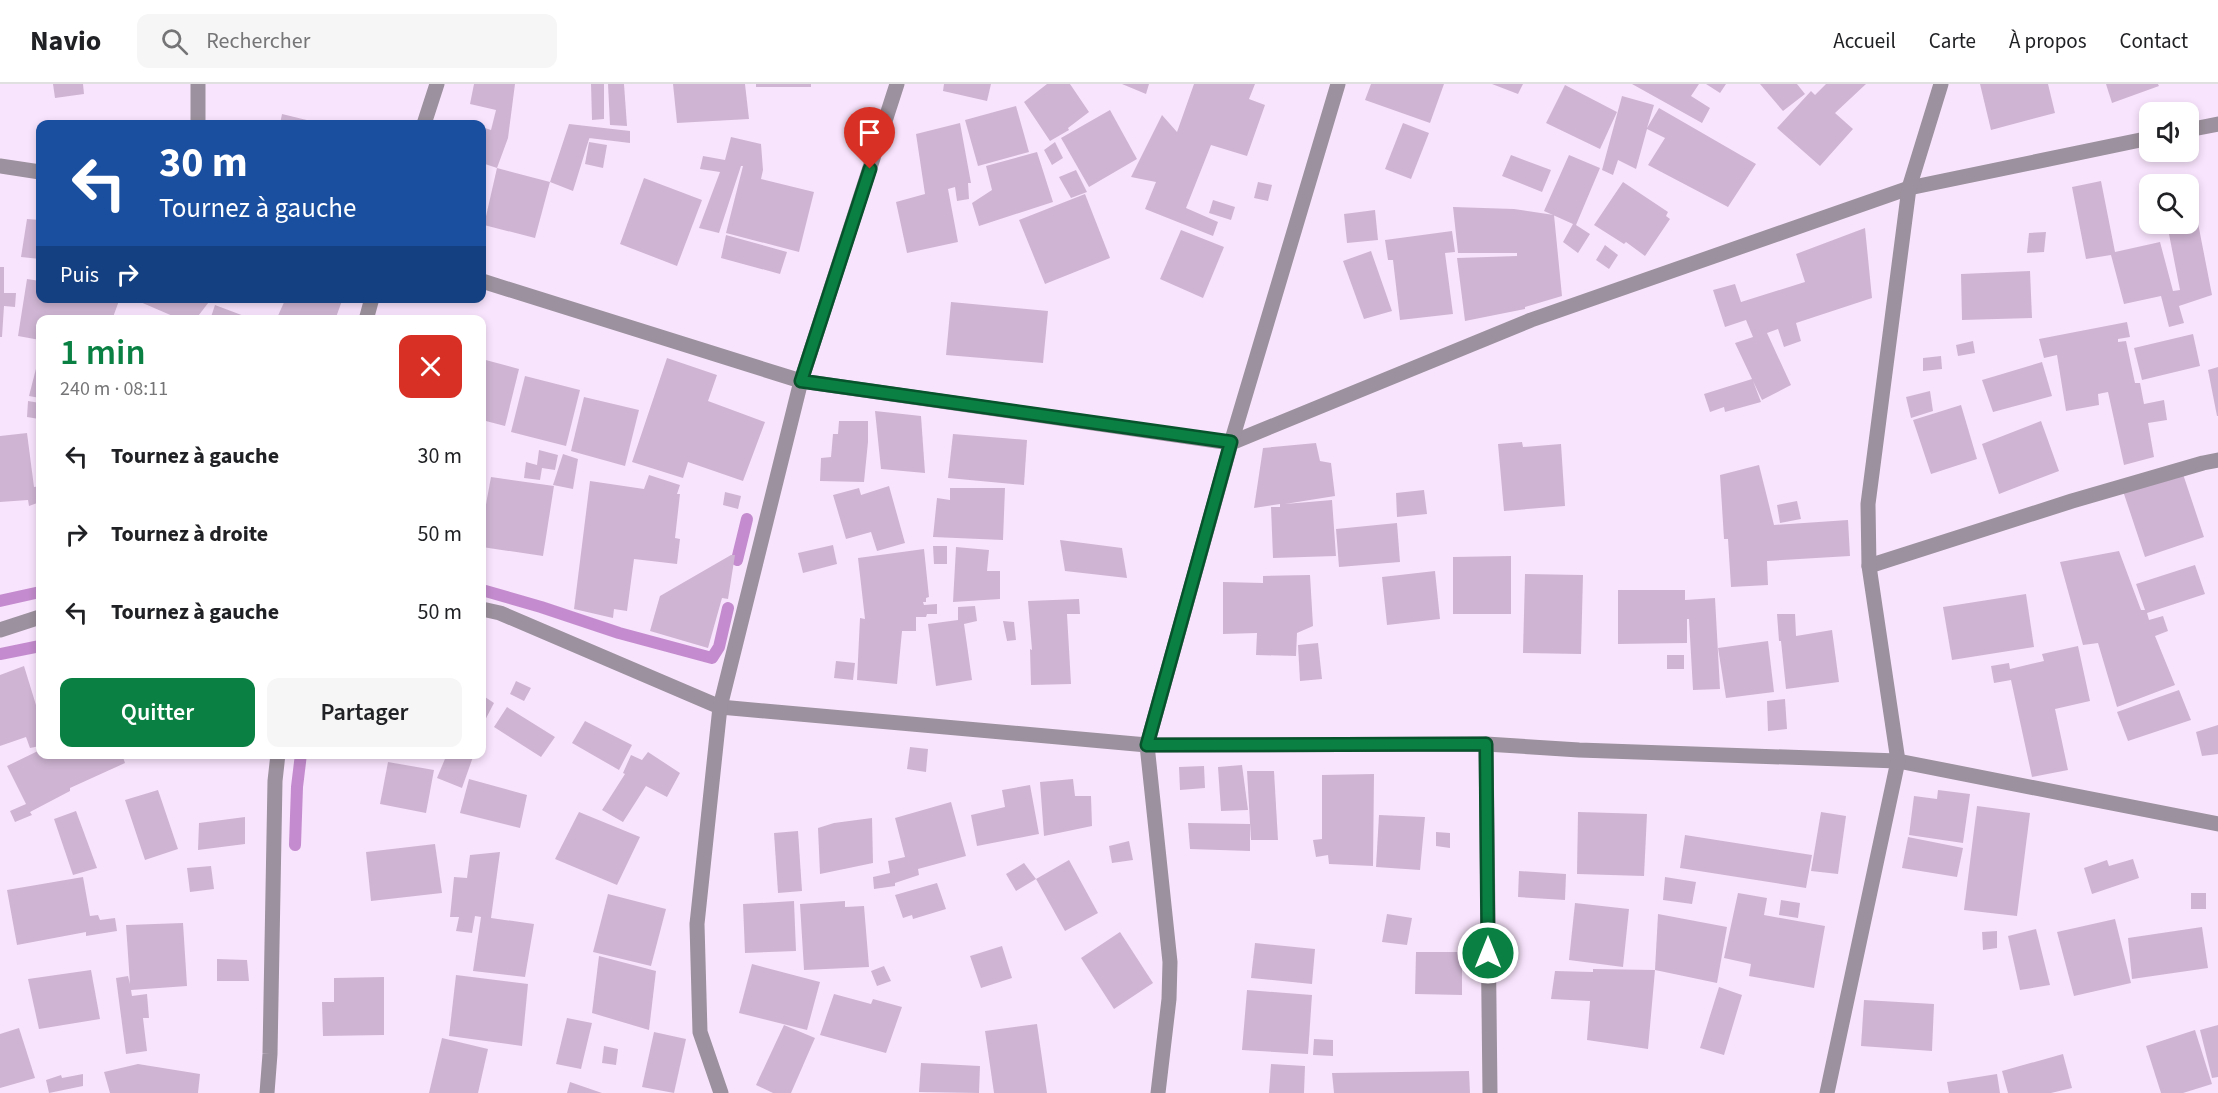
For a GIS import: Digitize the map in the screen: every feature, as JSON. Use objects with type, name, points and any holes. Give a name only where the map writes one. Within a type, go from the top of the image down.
[{"type":"street","points":[[198,84],[198,120]]},
{"type":"street","points":[[425,120],[437,84]]},
{"type":"street","points":[[721,1093],[700,1032],[697,924],[720,707],[801,381],[897,84]]},
{"type":"street","points":[[1158,1093],[1169,999],[1170,962],[1147,745],[1231,442],[1338,84]]},
{"type":"street","points":[[1827,1093],[1898,761],[1869,566],[1868,504],[1909,188],[1941,84]]},
{"type":"street","points":[[2199,128],[2218,124]]},
{"type":"street","points":[[486,281],[801,381],[1231,442],[1531,320],[1909,188],[2139,140]]},
{"type":"street","points":[[0,166],[36,171]]},
{"type":"street","points":[[1869,566],[2072,501],[2218,460]]},
{"type":"street","points":[[486,610],[500,613],[720,707],[1147,745],[1486,744],[1579,750],[1898,761],[2218,824]]},
{"type":"street","points":[[0,630],[36,618]]},
{"type":"street","points":[[1486,744],[1490,1093]]},
{"type":"street","points":[[267,1093],[277,759]]},
{"type":"building","points":[[53,84],[83,84],[84,94],[55,98]]},
{"type":"building","points":[[474,84],[515,84],[508,138],[497,168],[486,164],[486,128],[491,130],[496,110],[470,104]]},
{"type":"building","points":[[591,84],[604,84],[604,119],[592,120]]},
{"type":"building","points":[[608,84],[624,84],[627,126],[610,125]]},
{"type":"building","points":[[673,84],[745,84],[749,119],[677,123]]},
{"type":"building","points":[[756,84],[811,84],[811,87],[756,87]]},
{"type":"building","points":[[944,84],[991,84],[987,101],[943,91]]},
{"type":"building","points":[[1047,84],[1070,84],[1089,112],[1068,128],[1069,130],[1050,141],[1024,102]]},
{"type":"building","points":[[1122,84],[1149,84],[1146,94]]},
{"type":"building","points":[[1194,84],[1255,84],[1249,99],[1265,105],[1247,156],[1211,145],[1186,208],[1218,222],[1213,236],[1145,209],[1156,182],[1131,177],[1162,115],[1177,132]]},
{"type":"building","points":[[1371,84],[1444,84],[1430,123],[1365,100]]},
{"type":"building","points":[[1492,84],[1523,84],[1518,94]]},
{"type":"building","points":[[1632,84],[1699,84],[1691,96],[1710,108],[1702,123]]},
{"type":"building","points":[[1706,84],[1726,84],[1720,93]]},
{"type":"building","points":[[1760,84],[1797,84],[1805,94],[1783,111]]},
{"type":"building","points":[[1826,84],[1866,84],[1835,113],[1853,129],[1820,166],[1777,128],[1811,91],[1815,95]]},
{"type":"building","points":[[1980,84],[2048,84],[2055,113],[1991,130]]},
{"type":"building","points":[[2106,84],[2158,84],[2159,86],[2112,103]]},
{"type":"building","points":[[1565,85],[1617,112],[1600,149],[1546,123]]},
{"type":"building","points":[[1622,96],[1654,105],[1647,128],[1659,108],[1756,164],[1728,207],[1648,165],[1665,138],[1647,129],[1636,169],[1618,160],[1613,175],[1602,170]]},
{"type":"building","points":[[1016,106],[1029,152],[978,166],[965,120]]},
{"type":"building","points":[[1110,110],[1137,159],[1089,187],[1061,138]]},
{"type":"building","points":[[282,114],[307,120],[281,120]]},
{"type":"building","points":[[960,123],[971,183],[968,183],[969,199],[957,201],[955,187],[948,189],[958,242],[907,253],[896,202],[925,194],[916,134]]},
{"type":"building","points":[[1403,123],[1429,133],[1411,179],[1385,169]]},
{"type":"building","points":[[569,124],[630,131],[630,143],[589,138],[573,191],[550,182]]},
{"type":"building","points":[[731,137],[761,144],[763,170],[761,179],[814,192],[799,252],[726,233],[743,166],[741,166],[719,233],[699,228],[720,172],[700,169],[703,156],[725,160]]},
{"type":"building","points":[[589,142],[607,145],[603,168],[585,164]]},
{"type":"building","points":[[1055,142],[1063,158],[1052,165],[1044,150]]},
{"type":"building","points":[[1037,152],[1053,202],[979,226],[972,203],[992,190],[986,166]]},
{"type":"building","points":[[1511,155],[1551,170],[1542,192],[1502,176]]},
{"type":"building","points":[[1569,155],[1600,168],[1576,225],[1590,234],[1578,253],[1563,242],[1573,224],[1544,211]]},
{"type":"building","points":[[497,168],[550,182],[535,238],[486,226]]},
{"type":"building","points":[[1076,170],[1087,192],[1071,198],[1059,177]]},
{"type":"building","points":[[644,178],[702,200],[677,266],[620,244]]},
{"type":"building","points":[[2101,181],[2115,252],[2160,242],[2173,291],[2180,290],[2169,234],[2199,234],[2199,228],[2212,295],[2179,306],[2184,323],[2169,327],[2161,296],[2124,304],[2111,255],[2086,259],[2072,187]]},
{"type":"building","points":[[1258,182],[1272,185],[1268,201],[1254,198]]},
{"type":"building","points":[[1623,182],[1668,212],[1666,216],[1670,219],[1645,256],[1626,242],[1624,244],[1594,225]]},
{"type":"building","points":[[1085,194],[1110,258],[1045,284],[1019,220]]},
{"type":"building","points":[[1213,200],[1235,207],[1231,220],[1209,213]]},
{"type":"building","points":[[1453,207],[1514,209],[1554,215],[1562,296],[1525,307],[1525,309],[1465,321],[1457,258],[1517,256],[1517,253],[1458,253]]},
{"type":"building","points":[[1375,210],[1378,240],[1347,243],[1344,214]]},
{"type":"building","points":[[27,219],[36,220],[36,259],[21,257]]},
{"type":"building","points":[[1865,228],[1872,298],[1796,323],[1801,341],[1784,347],[1778,329],[1767,333],[1791,385],[1762,400],[1753,381],[1761,402],[1725,412],[1724,407],[1710,412],[1704,394],[1752,379],[1735,343],[1753,337],[1746,320],[1725,327],[1713,290],[1735,284],[1741,302],[1805,282],[1796,254]]},
{"type":"building","points":[[1181,230],[1224,247],[1203,298],[1160,279]]},
{"type":"building","points":[[1452,231],[1455,252],[1445,253],[1453,314],[1400,320],[1393,260],[1388,260],[1385,240]]},
{"type":"building","points":[[2046,232],[2044,252],[2027,253],[2029,233]]},
{"type":"building","points":[[726,235],[787,252],[780,274],[721,258]]},
{"type":"building","points":[[1605,245],[1618,255],[1609,269],[1596,260]]},
{"type":"building","points":[[1371,251],[1392,311],[1364,319],[1343,261]]},
{"type":"building","points":[[0,267],[4,267],[4,293],[16,293],[15,307],[4,306],[2,337],[0,337]]},
{"type":"building","points":[[2030,271],[2032,318],[1962,320],[1961,274]]},
{"type":"building","points":[[27,279],[36,280],[36,303],[118,303],[114,315],[36,315],[36,339],[18,336]]},
{"type":"building","points":[[951,302],[1048,311],[1043,363],[946,355]]},
{"type":"building","points":[[143,303],[208,303],[199,315],[170,315]]},
{"type":"building","points":[[284,303],[341,303],[337,315],[278,315]]},
{"type":"building","points":[[215,305],[241,315],[212,315]]},
{"type":"building","points":[[2127,322],[2130,337],[2118,339],[2118,342],[2126,341],[2135,383],[2140,383],[2144,404],[2164,400],[2167,420],[2148,423],[2154,457],[2124,465],[2108,392],[2098,394],[2099,405],[2066,411],[2057,355],[2044,358],[2039,339]]},
{"type":"building","points":[[2193,334],[2200,366],[2142,380],[2134,348]]},
{"type":"building","points":[[1973,341],[1975,353],[1958,356],[1956,345]]},
{"type":"building","points":[[1941,356],[1942,369],[1923,371],[1923,358]]},
{"type":"building","points":[[667,358],[717,375],[708,401],[765,422],[743,481],[688,462],[683,478],[632,462]]},
{"type":"building","points":[[486,360],[519,369],[505,426],[486,421]]},
{"type":"building","points":[[2042,362],[2052,396],[1993,412],[1982,380]]},
{"type":"building","points":[[2218,367],[2218,416],[2217,416],[2208,370]]},
{"type":"building","points":[[36,369],[36,397],[29,396]]},
{"type":"building","points":[[525,376],[580,390],[566,446],[511,432]]},
{"type":"building","points":[[1930,391],[1933,411],[1911,418],[1906,397]]},
{"type":"building","points":[[584,397],[639,410],[625,466],[571,451]]},
{"type":"building","points":[[28,401],[36,402],[36,418],[27,417]]},
{"type":"building","points":[[1961,405],[1977,459],[1931,474],[1913,420]]},
{"type":"building","points":[[875,411],[921,416],[925,473],[881,469]]},
{"type":"building","points":[[839,421],[868,421],[864,482],[820,481],[821,458],[831,457],[833,434],[838,434]]},
{"type":"building","points":[[2041,421],[2059,471],[1999,494],[1982,444]]},
{"type":"building","points":[[27,433],[34,487],[36,487],[36,503],[29,506],[28,500],[0,502],[0,436]]},
{"type":"building","points":[[953,434],[1027,440],[1024,485],[948,478]]},
{"type":"building","points":[[1522,442],[1523,447],[1561,444],[1565,506],[1504,511],[1498,444]]},
{"type":"building","points":[[1316,443],[1320,461],[1331,463],[1335,496],[1285,504],[1332,500],[1336,556],[1273,558],[1271,507],[1280,507],[1280,504],[1254,508],[1263,448]]},
{"type":"building","points":[[539,450],[558,455],[555,470],[542,468],[540,480],[524,478],[526,462],[537,465]]},
{"type":"building","points":[[563,454],[578,459],[573,489],[553,485]]},
{"type":"building","points":[[1759,465],[1774,525],[1848,520],[1850,556],[1767,561],[1768,585],[1731,587],[1728,539],[1724,539],[1720,475]]},
{"type":"building","points":[[2182,471],[2204,537],[2145,557],[2123,491]]},
{"type":"building","points":[[649,475],[680,485],[677,494],[680,494],[675,538],[680,539],[677,564],[634,559],[627,611],[614,609],[613,618],[574,609],[590,481],[644,489]]},
{"type":"building","points":[[491,477],[554,486],[543,556],[486,548],[486,504]]},
{"type":"building","points":[[889,486],[905,543],[877,551],[871,532],[846,539],[833,495],[859,488],[861,495]]},
{"type":"building","points":[[950,488],[1005,488],[1003,540],[933,537],[937,498],[950,500]]},
{"type":"building","points":[[1424,490],[1427,514],[1397,517],[1396,493]]},
{"type":"building","points":[[725,492],[741,496],[738,509],[723,505]]},
{"type":"building","points":[[1797,501],[1801,519],[1780,523],[1777,505]]},
{"type":"building","points":[[1397,523],[1400,562],[1339,567],[1336,529]]},
{"type":"building","points":[[1060,540],[1122,548],[1127,578],[1065,571]]},
{"type":"building","points":[[833,545],[837,564],[803,573],[798,553]]},
{"type":"building","points":[[933,546],[947,546],[947,564],[934,564]]},
{"type":"building","points":[[956,547],[989,550],[987,571],[1000,571],[1000,599],[953,602]]},
{"type":"building","points":[[924,549],[929,597],[926,598],[926,602],[923,602],[924,605],[937,604],[937,614],[916,617],[916,631],[902,631],[897,684],[857,680],[860,618],[865,619],[858,558]]},
{"type":"building","points":[[2119,551],[2141,610],[2145,610],[2136,584],[2195,565],[2205,594],[2147,613],[2149,620],[2163,616],[2168,631],[2155,636],[2175,685],[2117,707],[2098,643],[2083,645],[2060,562]]},
{"type":"building","points":[[731,555],[735,555],[728,599],[722,598],[708,648],[650,631],[660,596]]},
{"type":"building","points":[[1511,556],[1511,614],[1453,614],[1453,557]]},
{"type":"building","points":[[1435,571],[1440,619],[1387,625],[1382,577]]},
{"type":"building","points":[[1525,574],[1583,575],[1581,654],[1523,653]]},
{"type":"building","points":[[1310,575],[1313,626],[1297,633],[1296,656],[1256,655],[1257,633],[1223,634],[1223,582],[1263,583],[1263,576]]},
{"type":"building","points":[[1618,590],[1685,590],[1685,600],[1715,598],[1720,689],[1693,690],[1689,619],[1687,619],[1687,643],[1618,644]]},
{"type":"building","points":[[2026,594],[2034,647],[1952,660],[1943,607]]},
{"type":"building","points":[[1079,599],[1080,614],[1067,614],[1071,684],[1031,685],[1030,649],[1032,650],[1028,601]]},
{"type":"building","points":[[975,606],[977,621],[964,624],[972,680],[936,686],[928,624],[958,620],[958,607]]},
{"type":"building","points":[[1777,614],[1795,614],[1796,636],[1832,630],[1839,682],[1786,689]]},
{"type":"building","points":[[1003,621],[1014,622],[1016,640],[1007,641]]},
{"type":"building","points":[[1768,641],[1774,692],[1726,698],[1718,648]]},
{"type":"building","points":[[1318,643],[1322,679],[1300,681],[1298,645]]},
{"type":"building","points":[[2078,646],[2090,701],[2055,709],[2068,770],[2032,777],[2011,680],[1994,683],[1991,666],[2009,663],[2010,669],[2044,661],[2042,654]]},
{"type":"building","points":[[1667,655],[1684,655],[1684,669],[1667,669]]},
{"type":"building","points":[[836,661],[855,663],[853,680],[834,678]]},
{"type":"building","points":[[24,666],[36,705],[36,747],[30,748],[26,737],[0,746],[0,675]]},
{"type":"building","points":[[516,681],[531,688],[524,701],[510,694]]},
{"type":"building","points":[[2179,690],[2191,720],[2128,741],[2117,712]]},
{"type":"building","points":[[486,698],[494,703],[486,718]]},
{"type":"building","points":[[1785,699],[1787,729],[1768,731],[1767,701]]},
{"type":"building","points":[[507,707],[555,737],[541,757],[494,727]]},
{"type":"building","points":[[585,721],[632,745],[619,770],[572,743]]},
{"type":"building","points":[[2218,725],[2218,754],[2202,756],[2196,732]]},
{"type":"building","points":[[910,747],[928,749],[926,772],[907,769]]},
{"type":"building","points":[[36,752],[36,759],[124,759],[125,763],[70,788],[70,791],[30,812],[32,815],[15,822],[10,811],[26,804],[7,766]]},
{"type":"building","points":[[648,752],[680,773],[667,797],[646,786],[623,822],[602,810],[625,774],[623,773],[631,755],[642,760]]},
{"type":"building","points":[[445,759],[472,759],[462,788],[437,778]]},
{"type":"building","points":[[388,762],[434,770],[426,813],[380,804]]},
{"type":"building","points":[[1242,765],[1248,810],[1221,811],[1218,767]]},
{"type":"building","points":[[1204,766],[1205,788],[1180,790],[1179,767]]},
{"type":"building","points":[[1247,771],[1274,771],[1278,840],[1251,840]]},
{"type":"building","points":[[1374,774],[1373,866],[1329,864],[1328,855],[1316,857],[1313,840],[1322,839],[1322,775]]},
{"type":"building","points":[[469,779],[527,795],[520,828],[460,813]]},
{"type":"building","points":[[1073,779],[1075,796],[1091,796],[1092,826],[1044,836],[1040,782]]},
{"type":"building","points":[[1030,785],[1039,834],[977,846],[971,815],[1005,807],[1002,790]]},
{"type":"building","points":[[158,790],[178,849],[145,860],[125,800]]},
{"type":"building","points":[[1938,790],[1970,794],[1963,843],[1909,835],[1914,796],[1937,799]]},
{"type":"building","points":[[951,802],[966,856],[918,869],[919,875],[895,883],[895,886],[874,889],[873,877],[890,873],[888,861],[905,857],[895,818]]},
{"type":"building","points":[[1977,806],[2030,813],[2017,916],[1964,910]]},
{"type":"building","points":[[76,811],[97,868],[73,875],[54,819]]},
{"type":"building","points":[[579,812],[640,837],[617,885],[555,859]]},
{"type":"building","points":[[1578,812],[1647,814],[1644,876],[1577,874]]},
{"type":"building","points":[[1821,812],[1846,816],[1838,874],[1811,871]]},
{"type":"building","points":[[1379,815],[1425,817],[1420,870],[1376,867]]},
{"type":"building","points":[[245,817],[245,844],[198,850],[199,823]]},
{"type":"building","points":[[872,818],[873,863],[820,874],[818,828],[834,823]]},
{"type":"building","points":[[1188,823],[1250,824],[1250,851],[1190,849]]},
{"type":"building","points":[[798,831],[802,891],[778,893],[774,833]]},
{"type":"building","points":[[1436,832],[1450,833],[1450,848],[1436,846]]},
{"type":"building","points":[[1685,835],[1812,855],[1806,888],[1680,868]]},
{"type":"building","points":[[1908,837],[1963,848],[1957,877],[1902,868]]},
{"type":"building","points":[[1129,841],[1133,860],[1112,863],[1109,846]]},
{"type":"building","points":[[435,844],[442,893],[371,901],[366,852]]},
{"type":"building","points":[[500,852],[491,918],[534,924],[525,977],[473,971],[481,917],[475,916],[472,933],[456,931],[459,917],[450,917],[454,877],[467,878],[470,855]]},
{"type":"building","points":[[2133,859],[2139,878],[2092,894],[2084,868],[2107,860],[2109,866]]},
{"type":"building","points":[[1069,860],[1098,913],[1065,931],[1036,879]]},
{"type":"building","points":[[1024,863],[1036,879],[1016,891],[1006,874]]},
{"type":"building","points":[[211,866],[214,889],[190,892],[187,868]]},
{"type":"building","points":[[1519,871],[1566,874],[1565,900],[1518,897]]},
{"type":"building","points":[[83,877],[90,916],[98,915],[100,920],[115,918],[117,931],[86,936],[86,932],[17,945],[7,890]]},
{"type":"building","points":[[1665,877],[1696,882],[1692,904],[1663,900]]},
{"type":"building","points":[[937,883],[946,909],[913,919],[912,915],[903,918],[895,895]]},
{"type":"building","points":[[1738,893],[1767,898],[1764,915],[1825,926],[1814,988],[1749,976],[1751,964],[1724,958]]},
{"type":"building","points":[[2191,893],[2206,893],[2206,909],[2191,909]]},
{"type":"building","points":[[608,894],[666,909],[651,966],[593,952]]},
{"type":"building","points":[[1781,900],[1800,903],[1798,918],[1779,915]]},
{"type":"building","points":[[794,901],[796,951],[745,953],[743,904]]},
{"type":"building","points":[[845,901],[845,907],[864,906],[869,967],[804,970],[800,904]]},
{"type":"building","points":[[1575,903],[1629,909],[1623,967],[1569,960]]},
{"type":"building","points":[[1387,914],[1412,918],[1407,945],[1382,942]]},
{"type":"building","points":[[1658,914],[1727,927],[1717,983],[1655,970]]},
{"type":"building","points":[[2115,919],[2131,983],[2074,996],[2057,932]]},
{"type":"building","points":[[183,923],[187,986],[131,990],[132,996],[147,994],[149,1018],[143,1018],[147,1051],[126,1054],[116,978],[128,976],[130,984],[126,925]]},
{"type":"building","points":[[2202,927],[2208,968],[2132,979],[2128,938]]},
{"type":"building","points":[[2036,929],[2050,985],[2020,990],[2008,936]]},
{"type":"building","points":[[1997,931],[1997,948],[1983,950],[1982,932]]},
{"type":"building","points":[[1120,932],[1153,983],[1114,1009],[1081,958]]},
{"type":"building","points":[[1255,943],[1315,949],[1312,984],[1251,978]]},
{"type":"building","points":[[1002,946],[1012,978],[981,988],[970,956]]},
{"type":"building","points":[[1416,952],[1462,952],[1462,995],[1415,994]]},
{"type":"building","points":[[599,956],[656,971],[649,1030],[592,1013]]},
{"type":"building","points":[[217,959],[247,960],[249,981],[217,981]]},
{"type":"building","points":[[752,964],[820,982],[807,1030],[739,1013]]},
{"type":"building","points":[[884,966],[891,981],[877,986],[871,971]]},
{"type":"building","points":[[1593,969],[1655,970],[1648,1049],[1587,1040],[1590,1001],[1551,999],[1555,971],[1593,972]]},
{"type":"building","points":[[91,970],[100,1019],[39,1029],[28,979]]},
{"type":"building","points":[[456,975],[528,984],[522,1046],[449,1036]]},
{"type":"building","points":[[384,977],[384,1035],[323,1036],[322,1002],[334,1002],[334,978]]},
{"type":"building","points":[[1719,987],[1742,995],[1724,1055],[1700,1048]]},
{"type":"building","points":[[1247,990],[1312,995],[1308,1054],[1242,1050]]},
{"type":"building","points":[[834,994],[871,1004],[873,999],[902,1007],[886,1053],[820,1035]]},
{"type":"building","points":[[1864,1000],[1934,1004],[1932,1051],[1861,1046]]},
{"type":"building","points":[[567,1018],[592,1023],[581,1069],[556,1064]]},
{"type":"building","points":[[1037,1024],[1047,1093],[994,1093],[985,1031]]},
{"type":"building","points":[[784,1025],[815,1038],[791,1093],[773,1093],[756,1085]]},
{"type":"building","points":[[2218,1025],[2218,1077],[2212,1078],[2200,1030]]},
{"type":"building","points":[[19,1028],[35,1078],[0,1088],[0,1034]]},
{"type":"building","points":[[2195,1030],[2212,1084],[2183,1093],[2161,1093],[2146,1046]]},
{"type":"building","points":[[654,1032],[686,1039],[674,1093],[642,1087]]},
{"type":"building","points":[[442,1038],[488,1049],[478,1093],[429,1093]]},
{"type":"building","points":[[1314,1039],[1333,1040],[1333,1056],[1313,1055]]},
{"type":"building","points":[[604,1046],[618,1049],[616,1065],[602,1063]]},
{"type":"building","points":[[2063,1054],[2072,1088],[2051,1093],[2008,1093],[2002,1071]]},
{"type":"building","points":[[921,1063],[980,1066],[979,1093],[919,1092]]},
{"type":"building","points":[[138,1064],[200,1074],[198,1093],[110,1093],[104,1072]]},
{"type":"building","points":[[1271,1064],[1305,1066],[1304,1093],[1269,1093]]},
{"type":"building","points":[[1469,1071],[1470,1093],[1334,1093],[1332,1073]]},
{"type":"building","points":[[83,1074],[83,1086],[49,1093],[46,1080],[61,1075],[62,1078]]},
{"type":"building","points":[[1997,1074],[2000,1093],[1949,1093],[1947,1082]]},
{"type":"building","points":[[570,1082],[602,1093],[567,1093]]},
{"type":"waterway","points":[[737,560],[747,519]]},
{"type":"waterway","points":[[486,591],[619,633],[712,658],[719,647],[728,608]]},
{"type":"waterway","points":[[0,601],[36,593]]},
{"type":"waterway","points":[[0,654],[36,647]]},
{"type":"waterway","points":[[295,845],[300,759]]},
{"type":"route","points":[[870,169],[801,381],[1231,442],[1147,745],[1486,744],[1488,953]]}]
